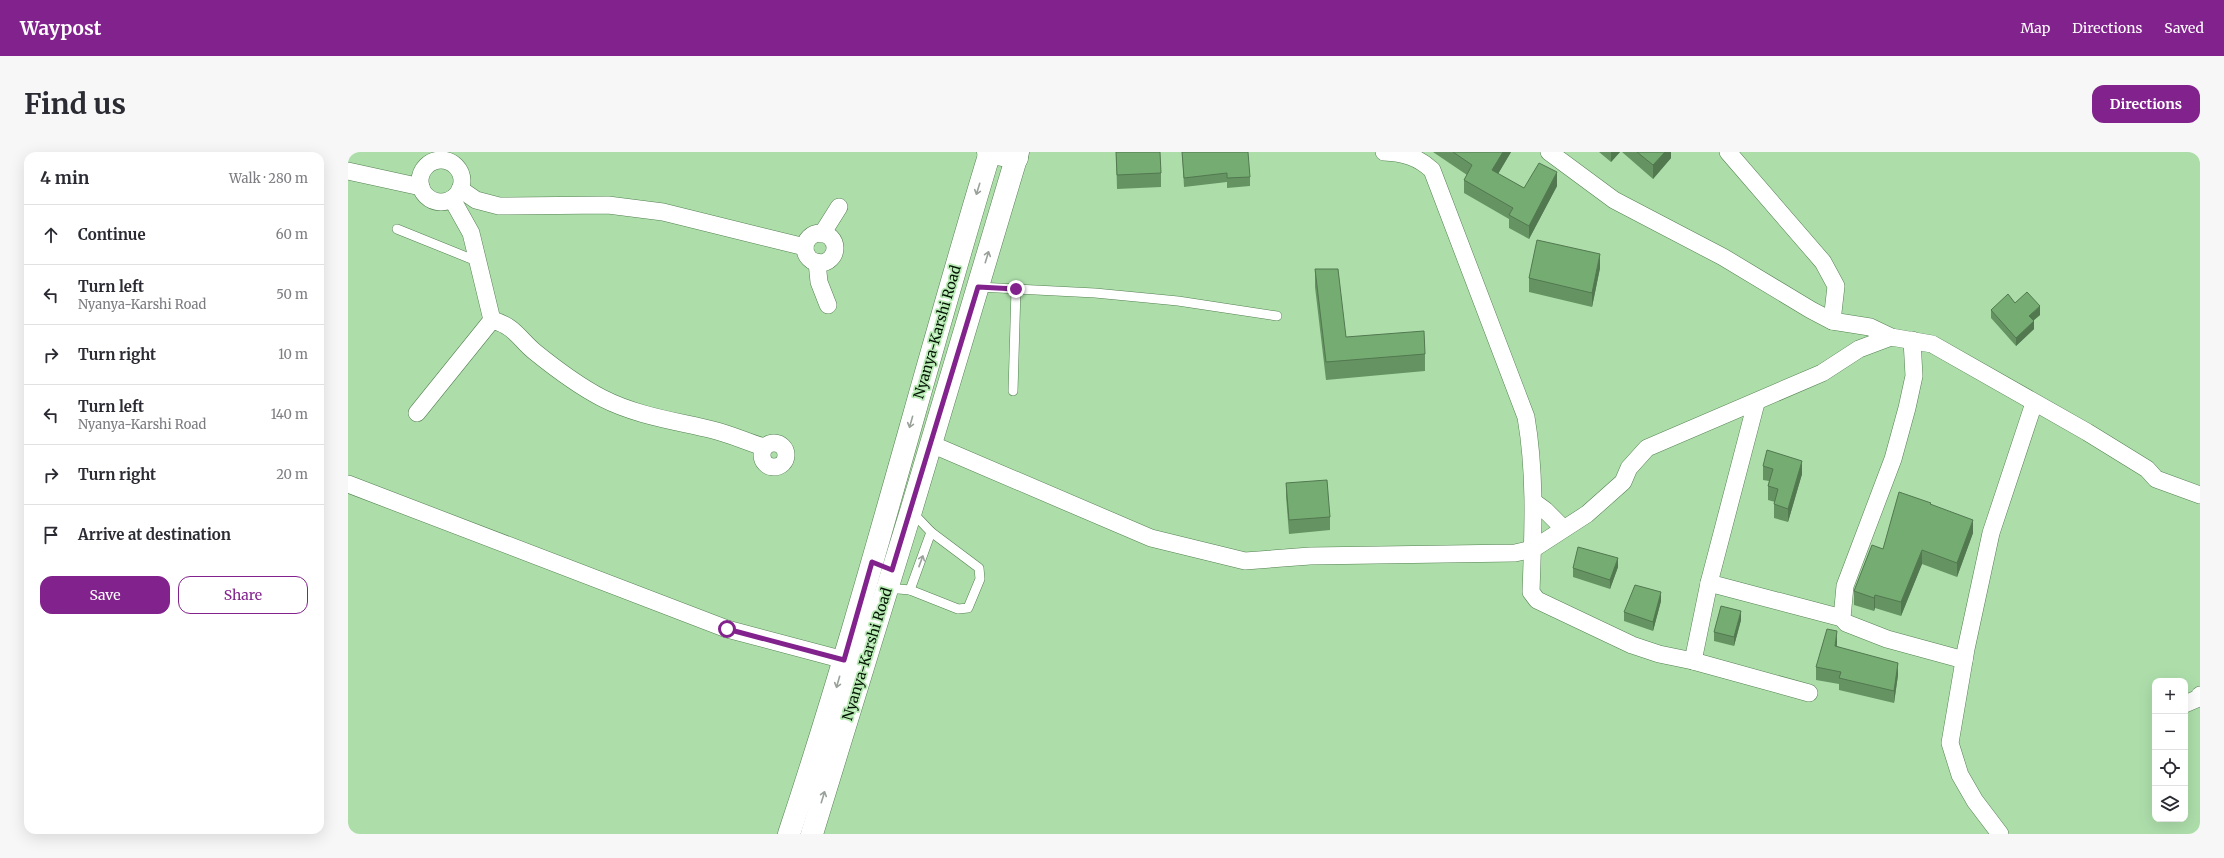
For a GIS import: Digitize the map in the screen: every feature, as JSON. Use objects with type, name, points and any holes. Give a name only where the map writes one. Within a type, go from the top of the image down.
[{"type":"main road","points":[[989,152],[1018,155]]},
{"type":"main road","name":"Nyanya-Karshi Road","points":[[789,834],[823,732],[989,152]]},
{"type":"main road","name":"Nyanya-Karshi Road","points":[[812,834],[1018,155]]},
{"type":"main road","points":[[872,562],[889,578]]},
{"type":"street","points":[[1384,152],[1410,155],[1422,160],[1432,170],[1438,182],[1476,291],[1526,416],[1530,440],[1534,502],[1531,592],[1537,600],[1632,645],[1659,654],[1693,661],[1808,693]]},
{"type":"street","points":[[1549,152],[1614,200],[1723,257],[1832,321],[1870,327],[1891,337],[1932,344],[1956,356],[2147,469],[2156,479],[2200,495]]},
{"type":"street","points":[[1728,152],[1823,262],[1836,286],[1832,321]]},
{"type":"street","points":[[436,157],[444,161],[456,159],[462,177],[456,194],[446,202],[433,201],[428,198],[420,187],[420,180],[424,168],[436,157]]},
{"type":"street","points":[[348,171],[420,187]]},
{"type":"street","points":[[456,194],[499,206],[608,205],[663,212],[805,247]]},
{"type":"street","points":[[456,194],[471,232],[492,320]]},
{"type":"street","points":[[822,234],[839,207]]},
{"type":"street","points":[[817,234],[822,234],[827,235],[834,242],[834,252],[830,260],[817,262],[808,257],[805,247],[809,238],[817,234]]},
{"type":"street","points":[[817,262],[819,282],[828,305]]},
{"type":"street","points":[[417,413],[492,320]]},
{"type":"street","points":[[492,320],[503,323],[517,333],[533,350],[555,368],[603,398],[655,418],[714,430],[764,447]]},
{"type":"street","points":[[931,444],[1151,538],[1245,561],[1310,556],[1515,552],[1533,549],[1563,528],[1587,514],[1623,482],[1629,468],[1647,448],[1756,403],[1822,373],[1859,349],[1891,337]]},
{"type":"street","points":[[1842,618],[1845,586],[1893,459],[1907,408],[1914,376],[1912,340]]},
{"type":"street","points":[[1693,661],[1709,583],[1756,403]]},
{"type":"street","points":[[2000,834],[1975,801],[1960,775],[1950,743],[1964,660],[1991,533],[2034,403]]},
{"type":"street","points":[[348,484],[727,629],[844,660]]},
{"type":"street","points":[[1534,502],[1545,510],[1563,528]]},
{"type":"street","points":[[1709,583],[1842,618],[1846,623],[1887,639],[1964,660]]},
{"type":"street","points":[[2188,703],[2199,698],[2200,695]]},
{"type":"lane","points":[[397,229],[479,262]]},
{"type":"lane","points":[[978,287],[1171,301],[1277,316]]},
{"type":"lane","points":[[1013,391],[1016,289]]},
{"type":"lane","points":[[889,578],[910,590],[958,609],[968,608],[980,579],[979,568],[931,532],[911,511]]},
{"type":"lane","points":[[910,590],[931,532]]},
{"type":"building","points":[[1116,152],[1160,152],[1161,173],[1117,175]]},
{"type":"building","points":[[1182,152],[1248,152],[1250,177],[1227,178],[1227,173],[1184,178]]},
{"type":"building","points":[[1453,152],[1503,152],[1492,170],[1524,188],[1539,163],[1557,172],[1529,226],[1509,215],[1513,208],[1464,180],[1472,165]]},
{"type":"building","points":[[1637,152],[1665,152],[1653,165]]},
{"type":"building","points":[[1537,240],[1600,254],[1592,293],[1529,278]]},
{"type":"building","points":[[1315,269],[1338,269],[1346,337],[1424,331],[1425,354],[1326,362]]},
{"type":"building","points":[[2027,292],[2040,306],[2029,316],[2034,321],[2016,338],[1991,310],[2008,294],[2015,303]]},
{"type":"building","points":[[1767,450],[1802,461],[1788,509],[1774,504],[1778,489],[1768,486],[1773,469],[1763,466]]},
{"type":"building","points":[[1327,480],[1330,517],[1289,520],[1286,483]]},
{"type":"building","points":[[1899,492],[1973,520],[1957,563],[1922,550],[1901,602],[1875,595],[1874,598],[1854,591],[1872,545],[1883,549]]},
{"type":"building","points":[[1578,547],[1618,558],[1610,580],[1573,568]]},
{"type":"building","points":[[1635,585],[1661,592],[1653,622],[1624,612]]},
{"type":"building","points":[[1721,606],[1741,611],[1734,637],[1714,632]]},
{"type":"building","points":[[1827,629],[1837,631],[1835,646],[1898,663],[1894,691],[1839,678],[1841,672],[1816,667]]},
{"type":"route","points":[[727,629],[844,660],[872,562],[892,570],[978,287],[1016,289]]}]
